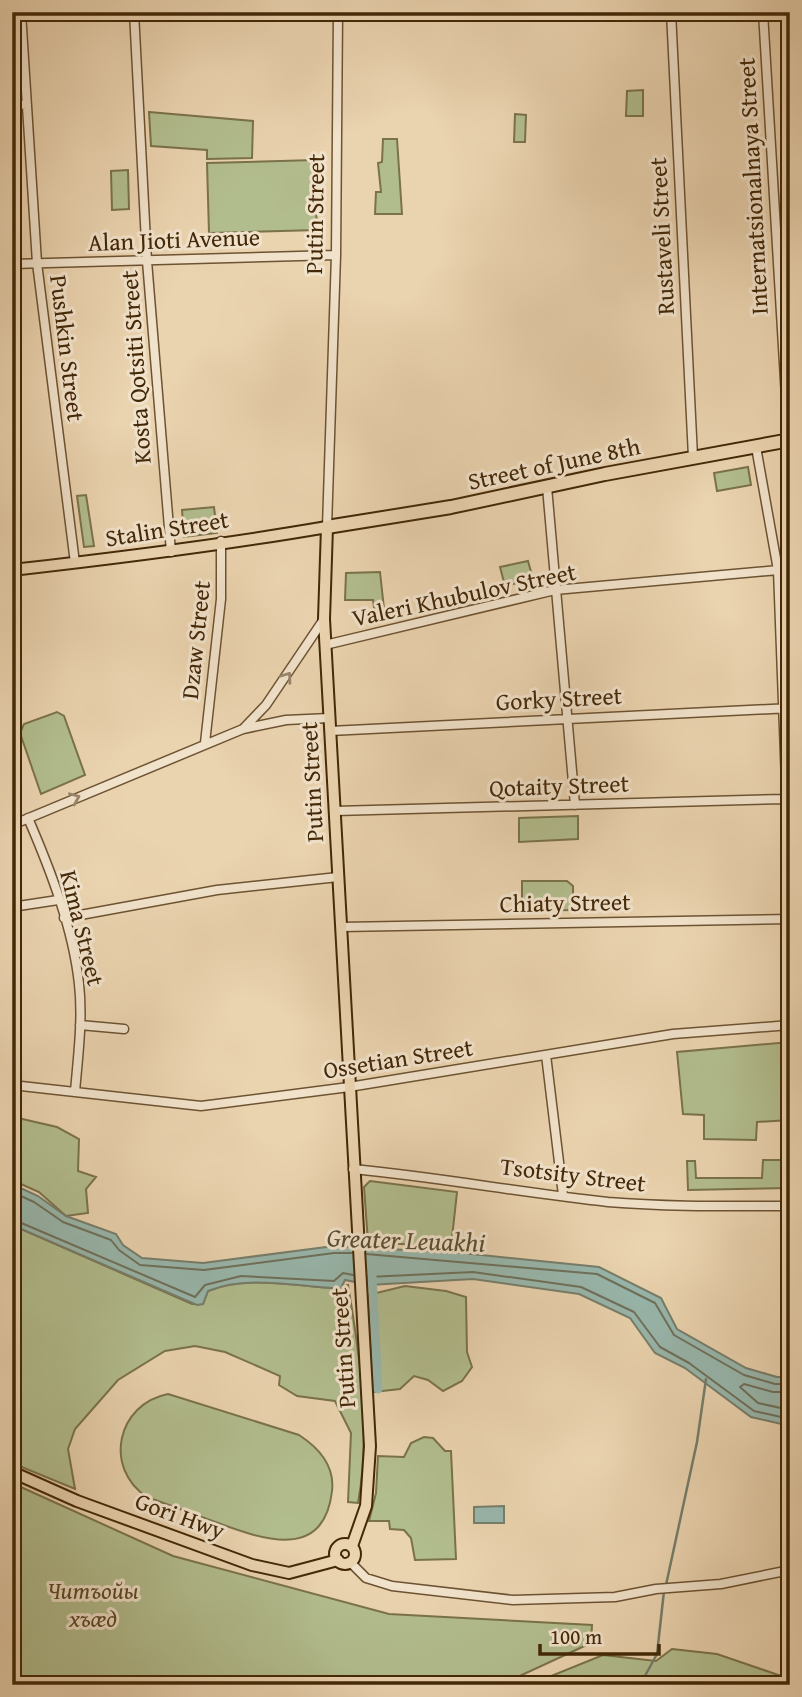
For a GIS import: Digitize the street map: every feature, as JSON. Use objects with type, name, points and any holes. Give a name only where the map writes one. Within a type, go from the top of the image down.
[{"type":"highway","name":"Street of June 8th","points":[[327,527],[788,441]]},
{"type":"main road","name":"Stalin Street","points":[[12,570],[170,552],[221,541],[327,527]]},
{"type":"main road","name":"Putin Street","points":[[327,527],[325,645],[369,1471],[366,1506],[352,1546]]},
{"type":"main road","name":"Gori Hwy","points":[[12,1472],[77,1501],[252,1565],[289,1573],[338,1560]]},
{"type":"main road","points":[[344,1544],[352,1546],[355,1553],[350,1562],[338,1560],[337,1547],[344,1544]]},
{"type":"street","name":"Pushkin Street","points":[[21,12],[37,263],[75,563]]},
{"type":"street","name":"Kosta Qotsiti Street","points":[[134,12],[147,261],[170,552]]},
{"type":"street","name":"Putin Street","points":[[327,527],[336,255],[338,12]]},
{"type":"street","name":"Rustaveli Street","points":[[671,12],[693,457]]},
{"type":"street","name":"Internatsionalnaya Street","points":[[763,12],[790,464]]},
{"type":"street","points":[[12,104],[27,105]]},
{"type":"street","name":"Alan Jioti Avenue","points":[[12,264],[336,255]]},
{"type":"street","points":[[756,447],[778,570],[786,708],[785,799],[790,888]]},
{"type":"street","points":[[547,487],[575,805]]},
{"type":"street","name":"Dzaw Street","points":[[205,743],[221,599],[221,541]]},
{"type":"street","name":"Valeri Khubulov Street","points":[[325,645],[555,590],[778,570],[790,566]]},
{"type":"street","points":[[243,729],[266,705],[324,619]]},
{"type":"street","name":"Gorky Street","points":[[330,731],[786,708]]},
{"type":"street","points":[[12,825],[243,729],[286,720],[329,718]]},
{"type":"street","name":"Qotaity Street","points":[[335,811],[785,799]]},
{"type":"street","name":"Kima Street","points":[[28,818],[44,854],[64,918],[79,984],[80,1026],[75,1092]]},
{"type":"street","points":[[64,918],[218,890],[338,877]]},
{"type":"street","points":[[12,907],[58,900]]},
{"type":"street","name":"Chiaty Street","points":[[341,927],[790,919]]},
{"type":"street","name":"Ossetian Street","points":[[12,1085],[201,1106],[349,1087],[673,1034],[790,1025]]},
{"type":"street","points":[[80,1026],[124,1029]]},
{"type":"street","points":[[546,1055],[563,1195]]},
{"type":"street","name":"Tsotsity Street","points":[[353,1169],[435,1177],[606,1201],[691,1207],[790,1206]]},
{"type":"street","points":[[350,1562],[366,1578],[392,1586],[513,1600],[615,1597],[656,1589],[721,1584],[790,1570]]},
{"type":"green space","points":[[643,90],[643,116],[626,116],[627,91]]},
{"type":"green space","points":[[149,112],[253,121],[252,158],[207,159],[207,150],[151,146]]},
{"type":"green space","points":[[515,114],[526,115],[525,142],[514,142]]},
{"type":"green space","points":[[383,139],[397,139],[402,214],[375,214],[376,192],[381,192],[378,163],[382,162]]},
{"type":"green space","points":[[314,160],[317,230],[209,233],[207,163]]},
{"type":"green space","points":[[128,170],[129,209],[112,210],[111,171]]},
{"type":"green space","points":[[748,467],[751,485],[717,491],[714,473]]},
{"type":"green space","points":[[86,495],[94,546],[84,547],[77,496]]},
{"type":"green space","points":[[214,507],[217,533],[184,537],[182,510]]},
{"type":"green space","points":[[528,561],[533,579],[505,586],[500,567]]},
{"type":"green space","points":[[380,572],[385,618],[376,620],[373,600],[345,600],[346,573]]},
{"type":"green space","points":[[57,712],[64,716],[85,775],[41,794],[20,733],[24,724]]},
{"type":"green space","points":[[578,816],[578,839],[519,842],[519,818]]},
{"type":"green space","points":[[522,881],[567,881],[573,886],[573,910],[522,911]]},
{"type":"green space","points":[[790,1042],[790,1120],[757,1122],[756,1140],[704,1139],[704,1115],[683,1114],[677,1052]]},
{"type":"green space","points":[[18,1118],[57,1127],[79,1139],[78,1171],[96,1177],[86,1189],[88,1213],[66,1216],[39,1192],[12,1180],[12,1121]]},
{"type":"green space","points":[[763,1160],[785,1160],[785,1169],[790,1170],[790,1188],[688,1190],[687,1161],[695,1161],[696,1178],[762,1178]]},
{"type":"green space","points":[[370,1181],[457,1192],[451,1247],[368,1242],[364,1187]]},
{"type":"green space","points":[[12,1225],[192,1304],[203,1304],[208,1291],[254,1282],[334,1288],[348,1285],[360,1366],[364,1422],[358,1503],[348,1502],[351,1433],[335,1401],[297,1396],[279,1385],[280,1376],[225,1352],[195,1346],[165,1351],[118,1380],[75,1429],[68,1449],[75,1489],[12,1463]]},
{"type":"green space","points":[[405,1286],[446,1291],[466,1297],[467,1352],[472,1367],[462,1381],[443,1391],[428,1380],[414,1376],[400,1389],[374,1392],[368,1295]]},
{"type":"green space","points":[[168,1394],[299,1435],[313,1446],[324,1458],[332,1482],[327,1513],[317,1528],[304,1537],[288,1540],[253,1535],[147,1497],[133,1485],[121,1454],[127,1423],[137,1410],[151,1400]]},
{"type":"green space","points":[[424,1437],[433,1438],[445,1451],[451,1451],[456,1559],[415,1560],[411,1538],[404,1530],[390,1529],[389,1521],[369,1521],[376,1493],[378,1456],[404,1457],[411,1443]]},
{"type":"green space","name":"Читъойы хъæд","points":[[12,1483],[173,1556],[389,1614],[592,1625],[591,1643],[500,1685],[12,1685]]},
{"type":"green space","points":[[672,1649],[717,1654],[790,1679],[790,1685],[529,1685],[603,1655],[656,1661]]},
{"type":"water","points":[[12,1184],[38,1196],[66,1216],[116,1234],[123,1245],[142,1258],[203,1263],[334,1246],[462,1253],[599,1267],[661,1298],[677,1329],[746,1368],[777,1377],[790,1377],[790,1426],[751,1417],[685,1368],[655,1353],[630,1318],[579,1294],[473,1279],[369,1285],[345,1280],[341,1288],[254,1282],[208,1291],[203,1304],[197,1305],[12,1225]]},
{"type":"water","points":[[504,1506],[504,1523],[474,1523],[474,1507]]},
{"type":"waterway","points":[[372,1276],[378,1389]]},
{"type":"waterway","points":[[666,1585],[697,1442],[706,1379]]},
{"type":"waterway","points":[[640,1685],[657,1654],[664,1591]]},
{"type":"water label","name":"Greater Leuakhi","points":[[406,1240]]}]
